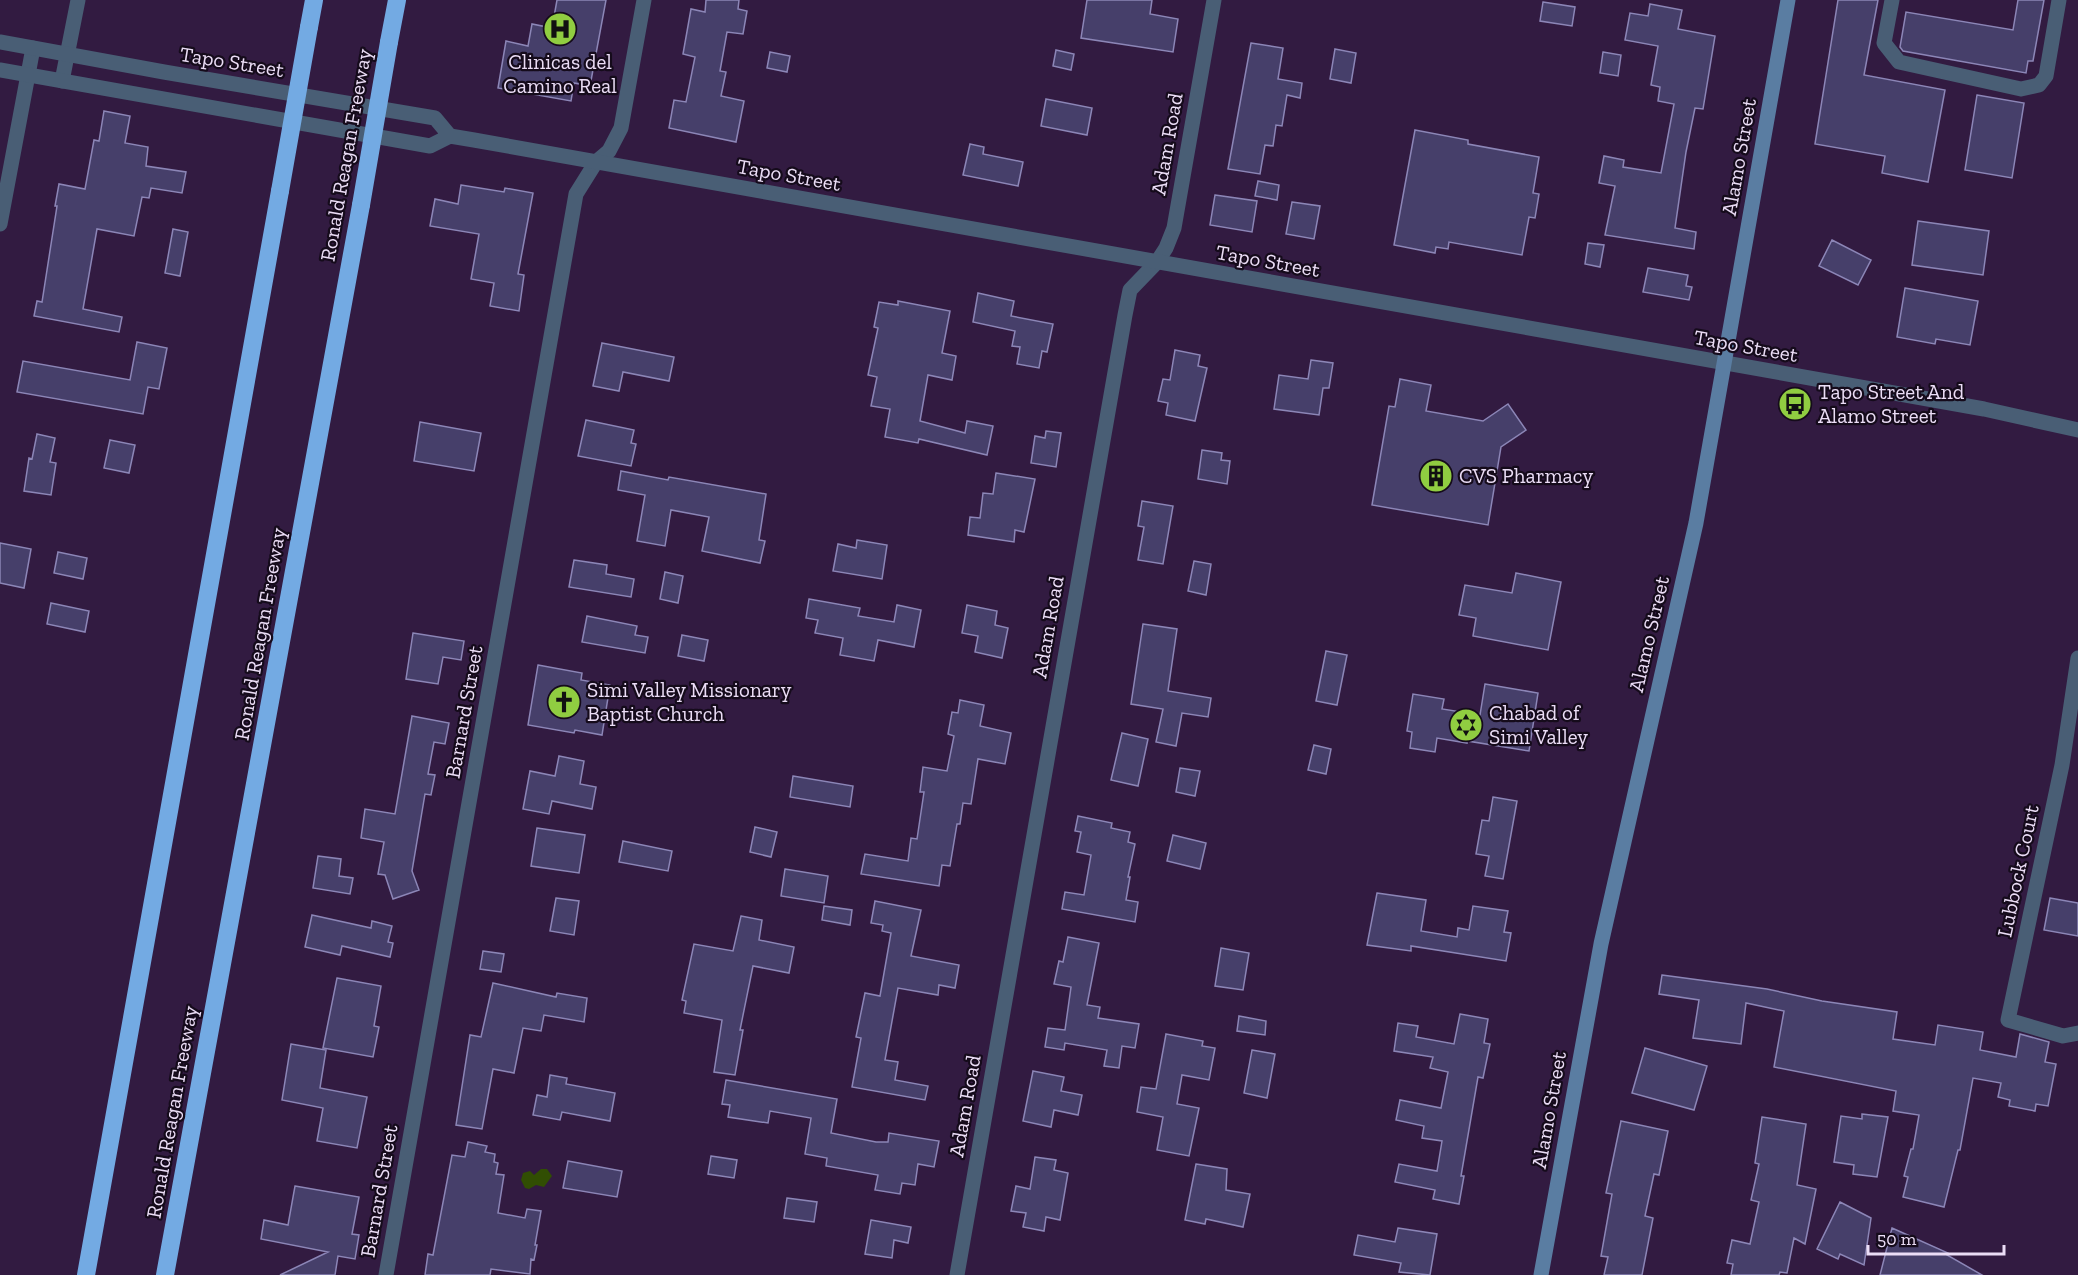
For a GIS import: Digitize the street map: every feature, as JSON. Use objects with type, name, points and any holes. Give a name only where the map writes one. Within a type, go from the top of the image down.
[{"type":"highway","points":[[86,1275],[314,0]]},
{"type":"highway","name":"Ronald Reagan Freeway","points":[[165,1275],[397,0]]},
{"type":"main road","name":"Alamo Street","points":[[1541,1275],[1599,955],[1696,523],[1788,0]]},
{"type":"street","points":[[62,81],[78,0]]},
{"type":"street","name":"Barnard Street","points":[[386,1275],[576,194],[596,162],[609,151],[621,128],[644,0]]},
{"type":"street","name":"Adam Road","points":[[957,1275],[1130,290],[1157,262],[1174,228],[1214,0]]},
{"type":"street","points":[[1892,0],[1884,44],[1899,63],[2021,89],[2038,85],[2046,76],[2059,0]]},
{"type":"street","name":"Tapo Street","points":[[0,42],[435,117],[450,136]]},
{"type":"street","points":[[0,224],[33,48]]},
{"type":"street","name":"Tapo Street","points":[[0,70],[430,146],[450,136],[1984,409],[2078,430]]},
{"type":"street","name":"Lubbock Court","points":[[2078,658],[2062,765],[2008,1020],[2063,1036],[2078,1033]]},
{"type":"shaded area","points":[[541,1169],[547,1169],[552,1176],[544,1187],[536,1185],[529,1189],[525,1188],[521,1180],[523,1173],[530,1171],[534,1175]]},
{"type":"building","points":[[557,0],[606,0],[590,86],[574,83],[571,101],[498,88],[506,41],[528,46],[532,24],[552,28]]},
{"type":"building","points":[[706,0],[739,0],[738,9],[747,11],[743,34],[727,32],[720,71],[726,72],[721,96],[744,101],[736,142],[669,128],[674,100],[686,102],[695,57],[683,54],[691,9],[705,12]]},
{"type":"building","points":[[1087,0],[1152,0],[1150,14],[1178,19],[1173,52],[1081,38]]},
{"type":"building","points":[[1838,0],[1878,0],[1864,75],[1945,90],[1928,182],[1882,173],[1885,156],[1815,144]]},
{"type":"building","points":[[2018,0],[2044,0],[2033,61],[2028,61],[2026,73],[1903,51],[1900,47],[1906,12],[2013,30]]},
{"type":"building","points":[[1543,2],[1575,7],[1572,26],[1540,21]]},
{"type":"building","points":[[1650,4],[1682,10],[1678,29],[1715,36],[1703,109],[1695,108],[1675,228],[1696,232],[1694,249],[1605,235],[1615,186],[1599,183],[1604,156],[1624,160],[1623,167],[1661,173],[1674,104],[1658,101],[1660,87],[1651,85],[1658,46],[1625,40],[1630,13],[1648,16]]},
{"type":"building","points":[[1251,43],[1283,48],[1278,79],[1302,83],[1300,98],[1287,95],[1282,126],[1276,125],[1273,146],[1265,145],[1260,174],[1228,169]]},
{"type":"building","points":[[1335,49],[1356,53],[1351,83],[1330,79]]},
{"type":"building","points":[[1056,50],[1074,54],[1071,70],[1053,66]]},
{"type":"building","points":[[770,52],[790,56],[787,72],[767,68]]},
{"type":"building","points":[[1603,52],[1621,55],[1618,76],[1600,73]]},
{"type":"building","points":[[1977,95],[2024,103],[2012,178],[1965,170]]},
{"type":"building","points":[[1046,99],[1092,108],[1087,135],[1041,126]]},
{"type":"building","points":[[104,111],[130,116],[125,143],[148,147],[146,166],[186,172],[182,193],[151,188],[149,198],[142,197],[134,236],[97,229],[83,309],[122,317],[119,332],[34,316],[37,301],[42,302],[59,184],[85,189],[94,140],[99,141]]},
{"type":"building","points":[[1415,130],[1468,140],[1468,144],[1539,157],[1533,193],[1539,194],[1535,218],[1529,217],[1522,255],[1449,242],[1448,249],[1436,247],[1435,253],[1394,245]]},
{"type":"building","points":[[970,144],[984,147],[983,154],[1023,162],[1018,186],[963,175]]},
{"type":"building","points":[[1258,181],[1279,185],[1277,200],[1255,196]]},
{"type":"building","points":[[461,185],[504,192],[505,188],[533,193],[518,274],[524,275],[519,311],[490,306],[494,283],[471,279],[479,234],[430,226],[435,199],[458,204]]},
{"type":"building","points":[[1215,195],[1257,201],[1252,232],[1210,225]]},
{"type":"building","points":[[1292,202],[1320,206],[1314,239],[1286,234]]},
{"type":"building","points":[[1918,221],[1989,231],[1983,275],[1912,265]]},
{"type":"building","points":[[173,229],[188,232],[180,276],[165,273]]},
{"type":"building","points":[[1832,240],[1871,260],[1858,285],[1819,266]]},
{"type":"building","points":[[1588,243],[1604,245],[1600,267],[1585,264]]},
{"type":"building","points":[[1648,268],[1688,275],[1686,286],[1692,287],[1689,300],[1643,292]]},
{"type":"building","points":[[1905,288],[1978,301],[1970,345],[1936,339],[1935,344],[1897,337]]},
{"type":"building","points":[[978,293],[1014,301],[1011,316],[1053,324],[1047,352],[1042,351],[1039,368],[1017,364],[1020,347],[1012,346],[1015,331],[973,322]]},
{"type":"building","points":[[898,301],[950,311],[942,353],[956,356],[952,380],[928,375],[920,421],[965,433],[967,421],[993,426],[987,455],[919,439],[918,443],[885,437],[890,409],[871,406],[877,377],[868,375],[878,328],[874,327],[879,302],[898,305]]},
{"type":"building","points":[[137,342],[167,348],[159,389],[148,387],[143,414],[17,392],[23,361],[130,380]]},
{"type":"building","points":[[602,343],[674,357],[669,381],[623,372],[619,391],[593,386]]},
{"type":"building","points":[[1175,350],[1200,355],[1198,366],[1207,368],[1195,421],[1166,415],[1168,403],[1158,401],[1163,379],[1170,380]]},
{"type":"building","points":[[1311,360],[1333,363],[1329,388],[1323,388],[1319,415],[1274,409],[1279,375],[1308,379]]},
{"type":"building","name":"CVS Pharmacy","points":[[1400,379],[1431,385],[1426,411],[1483,421],[1508,404],[1526,430],[1501,447],[1488,525],[1372,505],[1389,406],[1395,407]]},
{"type":"building","points":[[586,420],[634,430],[631,443],[636,444],[631,466],[578,456]]},
{"type":"building","points":[[420,422],[481,433],[474,471],[414,461]]},
{"type":"building","points":[[1046,431],[1061,433],[1056,467],[1031,463],[1035,436],[1045,438]]},
{"type":"building","points":[[37,434],[55,438],[50,462],[56,463],[51,495],[24,491],[29,458],[32,459]]},
{"type":"building","points":[[110,440],[135,445],[129,473],[104,468]]},
{"type":"building","points":[[1202,450],[1222,453],[1221,460],[1230,461],[1227,484],[1198,479]]},
{"type":"building","points":[[621,471],[766,494],[759,540],[765,541],[760,563],[702,551],[709,517],[671,510],[665,546],[637,541],[645,495],[618,490]]},
{"type":"building","points":[[996,473],[1035,479],[1024,532],[1015,530],[1014,542],[968,535],[970,517],[980,518],[983,493],[993,494]]},
{"type":"building","points":[[1142,501],[1173,506],[1163,564],[1138,560],[1144,527],[1138,526]]},
{"type":"building","points":[[857,540],[887,545],[882,579],[833,571],[838,544],[856,548]]},
{"type":"building","points":[[0,543],[31,549],[24,588],[0,583]]},
{"type":"building","points":[[58,552],[87,558],[83,579],[54,573]]},
{"type":"building","points":[[574,560],[607,565],[606,574],[634,579],[631,597],[569,587]]},
{"type":"building","points":[[1194,561],[1211,564],[1206,595],[1188,591]]},
{"type":"building","points":[[665,572],[683,576],[678,603],[660,599]]},
{"type":"building","points":[[1516,573],[1561,582],[1548,650],[1473,636],[1476,618],[1459,615],[1465,585],[1512,593]]},
{"type":"building","points":[[809,599],[860,608],[858,616],[894,622],[897,605],[921,610],[914,647],[878,640],[874,661],[840,655],[843,638],[815,633],[818,620],[806,618]]},
{"type":"building","points":[[51,603],[89,611],[85,632],[47,624]]},
{"type":"building","points":[[967,605],[997,611],[995,625],[1008,628],[1002,658],[975,652],[978,636],[962,633]]},
{"type":"building","points":[[587,616],[637,626],[635,635],[648,637],[645,653],[582,642]]},
{"type":"building","points":[[1143,624],[1177,629],[1168,691],[1211,698],[1208,717],[1182,713],[1176,746],[1156,742],[1163,709],[1131,704]]},
{"type":"building","points":[[413,633],[464,641],[461,660],[443,657],[438,684],[406,679]]},
{"type":"building","points":[[682,635],[708,640],[704,661],[678,656]]},
{"type":"building","points":[[1326,651],[1347,655],[1337,705],[1316,701]]},
{"type":"building","points":[[538,665],[582,673],[581,680],[610,685],[602,735],[528,725]]},
{"type":"building","points":[[1485,684],[1538,693],[1529,751],[1437,738],[1435,752],[1410,748],[1412,732],[1407,731],[1413,694],[1444,699],[1442,709],[1480,715]]},
{"type":"building","points":[[960,700],[984,705],[980,726],[1011,733],[1005,764],[978,759],[971,804],[963,803],[950,866],[942,865],[939,886],[861,874],[865,854],[908,861],[911,838],[917,839],[924,792],[920,792],[923,767],[947,771],[954,736],[948,734],[952,712],[958,713]]},
{"type":"building","points":[[412,716],[449,723],[445,744],[434,742],[428,774],[435,775],[431,795],[425,794],[412,871],[419,890],[393,899],[385,875],[378,874],[384,842],[361,838],[365,809],[395,814]]},
{"type":"building","points":[[1122,733],[1148,739],[1138,786],[1111,780]]},
{"type":"building","points":[[1314,745],[1331,749],[1326,774],[1308,770]]},
{"type":"building","points":[[559,756],[584,761],[580,784],[596,787],[592,809],[552,801],[549,814],[523,809],[530,771],[555,776]]},
{"type":"building","points":[[1180,768],[1200,771],[1195,796],[1176,792]]},
{"type":"building","points":[[793,776],[853,786],[850,807],[790,797]]},
{"type":"building","points":[[1493,797],[1517,801],[1503,879],[1485,876],[1489,856],[1476,854],[1482,820],[1489,821]]},
{"type":"building","points":[[1078,816],[1112,823],[1111,828],[1130,832],[1128,842],[1135,844],[1126,900],[1138,902],[1135,922],[1062,909],[1065,892],[1084,895],[1091,855],[1077,852],[1081,832],[1075,831]]},
{"type":"building","points":[[755,827],[777,832],[771,857],[750,852]]},
{"type":"building","points":[[537,828],[585,835],[579,873],[531,866]]},
{"type":"building","points":[[1173,835],[1206,843],[1200,869],[1167,861]]},
{"type":"building","points":[[623,841],[672,851],[668,871],[619,862]]},
{"type":"building","points":[[318,856],[341,859],[339,876],[353,878],[350,894],[313,888]]},
{"type":"building","points":[[785,869],[828,876],[824,903],[781,896]]},
{"type":"building","points":[[1377,893],[1426,900],[1421,931],[1457,937],[1458,928],[1469,930],[1473,906],[1508,911],[1504,932],[1511,933],[1506,961],[1411,946],[1411,951],[1367,945]]},
{"type":"building","points":[[556,898],[579,901],[574,935],[550,931]]},
{"type":"building","points":[[2050,898],[2078,903],[2078,936],[2044,930]]},
{"type":"building","points":[[875,901],[921,910],[911,956],[959,965],[955,988],[939,985],[938,995],[898,988],[885,1060],[898,1062],[895,1080],[928,1086],[925,1100],[852,1087],[861,1038],[856,1037],[865,993],[880,996],[891,933],[882,931],[883,925],[871,923]]},
{"type":"building","points":[[824,906],[852,910],[850,925],[822,920]]},
{"type":"building","points":[[312,915],[371,928],[372,921],[392,926],[388,942],[393,943],[390,957],[342,946],[340,955],[305,947]]},
{"type":"building","points":[[741,916],[762,920],[759,940],[794,947],[789,973],[753,966],[740,1030],[743,1030],[735,1075],[714,1072],[722,1020],[684,1013],[686,1001],[682,1000],[694,944],[733,951]]},
{"type":"building","points":[[1068,937],[1099,943],[1087,1005],[1100,1007],[1098,1018],[1139,1024],[1135,1048],[1122,1046],[1119,1068],[1104,1066],[1107,1050],[1065,1043],[1064,1050],[1045,1047],[1048,1028],[1065,1030],[1071,987],[1054,984],[1059,961],[1063,962]]},
{"type":"building","points":[[1221,948],[1249,953],[1243,990],[1215,986]]},
{"type":"building","points":[[483,951],[504,954],[501,972],[480,969]]},
{"type":"building","points":[[1662,975],[1767,989],[1822,1001],[1897,1012],[1893,1039],[1935,1045],[1938,1025],[1983,1032],[1980,1050],[2016,1057],[2020,1034],[2049,1042],[2045,1062],[2056,1064],[2048,1106],[2036,1104],[2035,1111],[2009,1106],[2010,1100],[1998,1097],[2001,1083],[1973,1078],[1960,1150],[1958,1150],[1944,1207],[1903,1197],[1908,1177],[1904,1176],[1911,1149],[1913,1149],[1919,1115],[1893,1111],[1896,1091],[1774,1067],[1784,1011],[1746,1003],[1741,1044],[1693,1038],[1699,1000],[1659,994]]},
{"type":"building","points":[[337,978],[381,986],[374,1026],[379,1027],[373,1057],[323,1048]]},
{"type":"building","points":[[493,983],[556,997],[557,993],[587,998],[584,1022],[544,1015],[541,1031],[523,1028],[514,1073],[493,1069],[482,1129],[456,1125],[470,1035],[481,1037]]},
{"type":"building","points":[[1460,1014],[1488,1019],[1484,1043],[1490,1044],[1483,1078],[1478,1077],[1461,1176],[1464,1176],[1459,1204],[1433,1199],[1435,1190],[1395,1182],[1399,1164],[1437,1171],[1442,1141],[1422,1138],[1424,1126],[1396,1120],[1400,1100],[1441,1108],[1448,1072],[1430,1068],[1433,1057],[1394,1051],[1398,1023],[1418,1026],[1416,1037],[1454,1044]]},
{"type":"building","points":[[1239,1016],[1266,1021],[1265,1035],[1237,1031]]},
{"type":"building","points":[[1166,1034],[1203,1041],[1202,1046],[1215,1048],[1209,1080],[1182,1075],[1177,1104],[1199,1108],[1189,1156],[1157,1150],[1163,1117],[1137,1112],[1141,1087],[1156,1089]]},
{"type":"building","points":[[291,1044],[326,1050],[320,1088],[367,1097],[357,1148],[317,1141],[323,1108],[282,1100]]},
{"type":"building","points":[[1645,1048],[1707,1066],[1694,1110],[1632,1093]]},
{"type":"building","points":[[1252,1050],[1275,1054],[1267,1098],[1244,1093]]},
{"type":"building","points":[[1033,1071],[1064,1077],[1061,1091],[1082,1095],[1078,1115],[1054,1110],[1051,1127],[1023,1121]]},
{"type":"building","points":[[550,1075],[567,1078],[566,1084],[615,1093],[610,1121],[562,1112],[560,1120],[533,1115],[537,1095],[547,1097]]},
{"type":"building","points":[[726,1080],[837,1099],[831,1133],[876,1142],[888,1142],[889,1133],[939,1141],[934,1167],[918,1164],[915,1185],[902,1183],[900,1194],[875,1190],[878,1175],[826,1166],[827,1158],[805,1154],[811,1118],[770,1111],[768,1123],[728,1117],[730,1105],[722,1104]]},
{"type":"building","points":[[1862,1114],[1888,1117],[1877,1177],[1853,1174],[1854,1165],[1834,1162],[1841,1116],[1862,1119]]},
{"type":"building","points":[[1762,1117],[1806,1124],[1797,1185],[1816,1189],[1805,1244],[1794,1238],[1787,1273],[1731,1275],[1733,1264],[1727,1263],[1732,1240],[1750,1244],[1759,1202],[1751,1200],[1759,1164],[1755,1163]]},
{"type":"building","points":[[1621,1121],[1668,1131],[1659,1175],[1654,1174],[1645,1216],[1653,1218],[1642,1275],[1604,1275],[1608,1257],[1601,1256],[1612,1194],[1606,1193]]},
{"type":"building","points":[[468,1142],[487,1146],[485,1152],[495,1154],[494,1162],[498,1163],[496,1174],[504,1175],[498,1213],[525,1218],[527,1209],[541,1211],[535,1245],[537,1245],[534,1260],[531,1259],[530,1274],[491,1269],[490,1275],[425,1275],[428,1254],[433,1255],[452,1155],[465,1157]]},
{"type":"building","points":[[711,1156],[737,1160],[734,1178],[708,1174]]},
{"type":"building","points":[[1035,1157],[1056,1160],[1054,1170],[1068,1173],[1060,1220],[1046,1217],[1044,1231],[1023,1227],[1026,1213],[1011,1211],[1016,1186],[1030,1189]]},
{"type":"building","points":[[568,1161],[622,1171],[617,1197],[563,1188]]},
{"type":"building","points":[[1196,1164],[1227,1169],[1226,1190],[1250,1194],[1243,1227],[1206,1219],[1205,1224],[1185,1220]]},
{"type":"building","points":[[295,1186],[359,1197],[352,1234],[359,1235],[355,1259],[338,1256],[335,1275],[280,1275],[328,1252],[261,1239],[264,1220],[288,1225]]},
{"type":"building","points":[[787,1198],[817,1202],[814,1222],[784,1218]]},
{"type":"building","points":[[1840,1202],[1871,1218],[1864,1265],[1840,1254],[1838,1259],[1817,1249]]},
{"type":"building","points":[[871,1220],[911,1227],[908,1243],[894,1240],[892,1258],[865,1254]]},
{"type":"building","points":[[1398,1228],[1437,1234],[1430,1275],[1399,1272],[1401,1263],[1354,1255],[1358,1235],[1395,1242]]},
{"type":"building","points":[[1892,1228],[1948,1253],[1947,1255],[1982,1275],[1880,1275]]},
{"type":"place","name":"Clinicas del Camino Real","points":[[560,29]]},
{"type":"place","name":"Tapo Street And Alamo Street","points":[[1795,404]]},
{"type":"place","name":"CVS Pharmacy","points":[[1436,476]]},
{"type":"place","name":"Simi Valley Missionary Baptist Church","points":[[564,702]]},
{"type":"place","name":"Chabad of Simi Valley","points":[[1466,725]]}]
